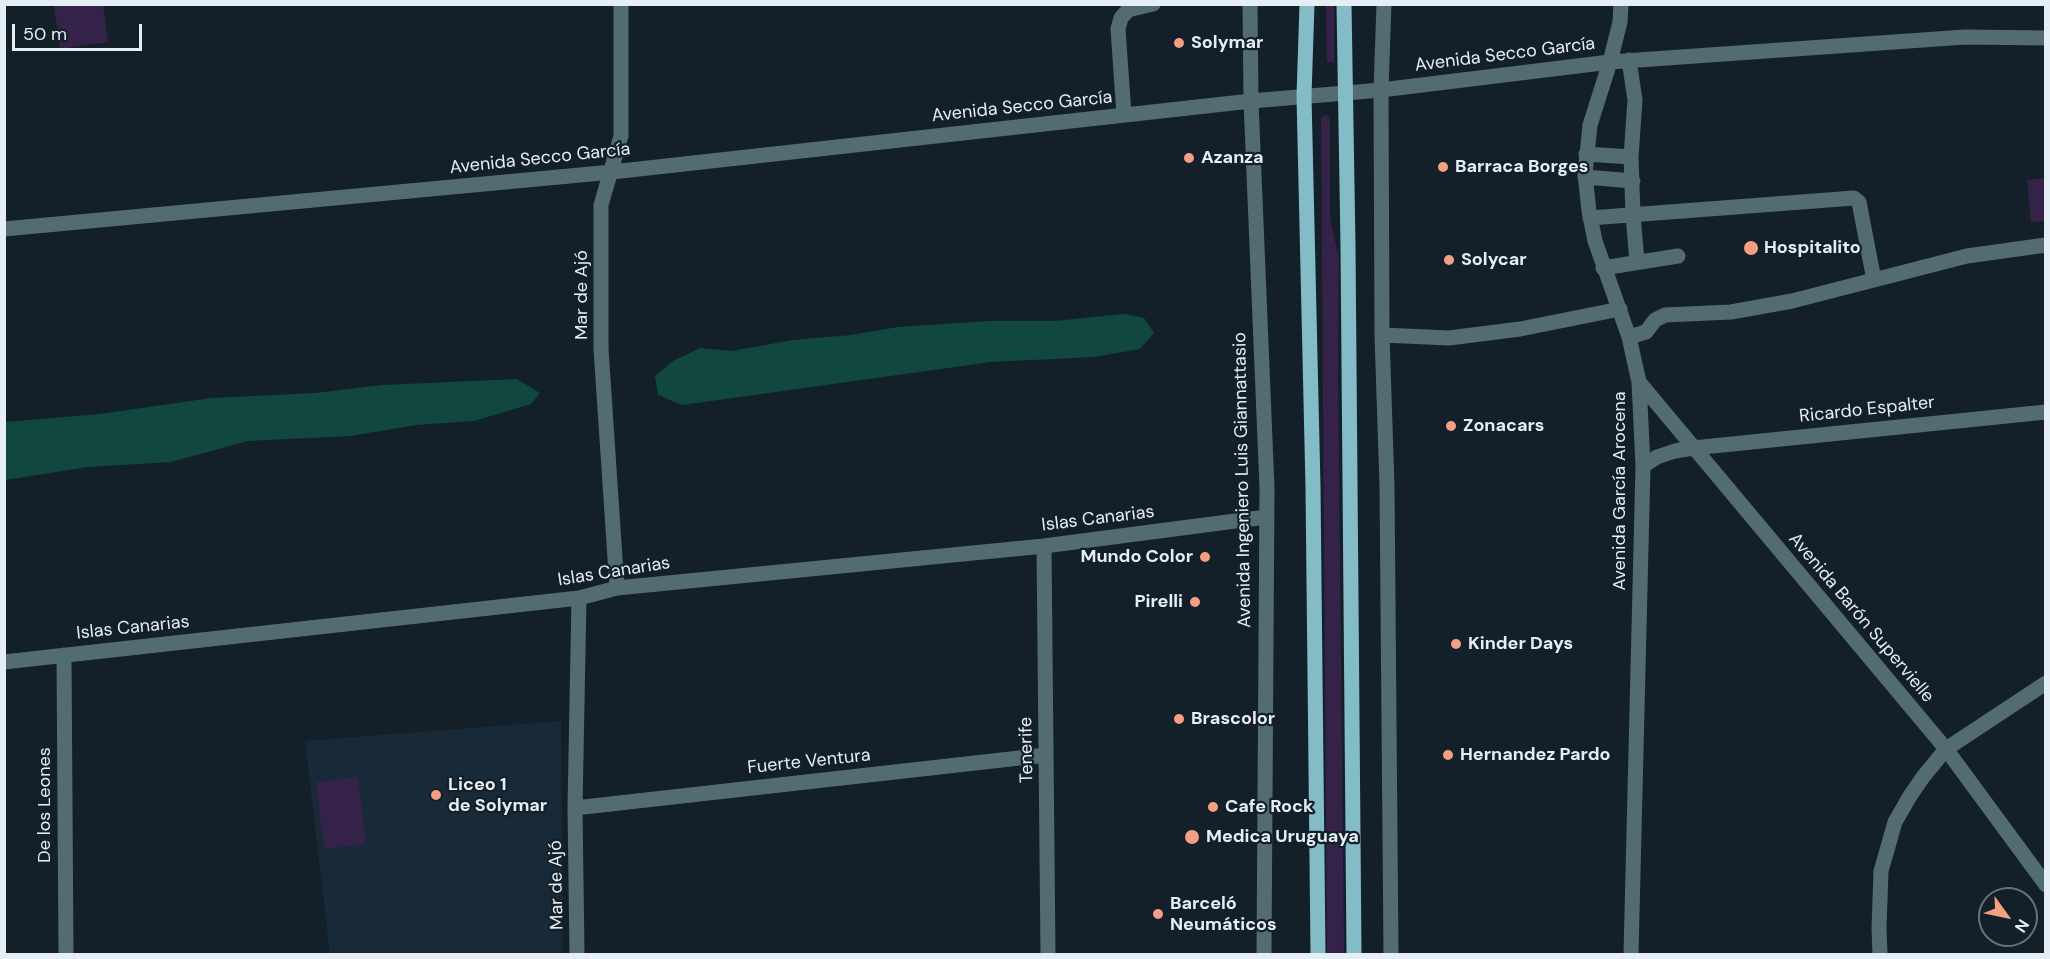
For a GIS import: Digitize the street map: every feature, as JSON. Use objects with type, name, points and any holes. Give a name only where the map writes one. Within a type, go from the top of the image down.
[{"type":"main road","points":[[1307,4],[1304,96],[1313,487],[1318,954]]},
{"type":"main road","points":[[1344,4],[1354,954]]},
{"type":"street","name":"Mar de Ajó","points":[[617,588],[602,349],[601,206],[621,136],[621,4]]},
{"type":"street","points":[[1124,115],[1118,29],[1121,18],[1128,10],[1154,4]]},
{"type":"street","name":"Avenida Ingeniero Luis Giannattasio","points":[[1250,4],[1251,101],[1267,488],[1264,954]]},
{"type":"street","points":[[1384,4],[1381,90],[1382,335],[1387,486],[1391,954]]},
{"type":"street","name":"Avenida García Arocena","points":[[1622,4],[1610,62],[1590,125],[1586,177],[1590,218],[1603,267],[1629,337],[1639,382],[1643,466],[1630,954]]},
{"type":"street","name":"Avenida Secco García","points":[[4,229],[612,172],[1251,101],[1381,90],[1629,60],[1965,37],[2046,38]]},
{"type":"street","points":[[1629,60],[1635,100],[1631,157],[1637,262]]},
{"type":"street","points":[[1586,154],[1631,157]]},
{"type":"street","points":[[1586,177],[1633,181]]},
{"type":"street","points":[[1590,218],[1854,198],[1859,202],[1874,280]]},
{"type":"street","points":[[1629,337],[1646,332],[1655,320],[1665,315],[1731,312],[1792,301],[1967,256],[2046,245]]},
{"type":"street","points":[[1603,267],[1678,256]]},
{"type":"street","points":[[1382,335],[1449,338],[1520,329],[1620,309]]},
{"type":"street","name":"Avenida Barón Supervielle","points":[[1639,382],[1946,749],[2046,885]]},
{"type":"street","name":"Ricardo Espalter","points":[[1643,466],[1675,450],[2046,412]]},
{"type":"street","name":"Islas Canarias","points":[[4,662],[579,598],[617,588],[1044,546],[1266,516]]},
{"type":"street","name":"Tenerife","points":[[1044,546],[1048,954]]},
{"type":"street","name":"Mar de Ajó","points":[[577,954],[575,808],[579,598]]},
{"type":"street","name":"De los Leones","points":[[64,655],[66,954]]},
{"type":"street","points":[[1880,954],[1881,871],[1895,822],[1910,796],[1946,749],[2046,683]]},
{"type":"street","name":"Fuerte Ventura","points":[[575,808],[1046,755]]},
{"type":"shaded area","points":[[54,5],[103,5],[108,42],[60,49]]},
{"type":"shaded area","points":[[1326,5],[1334,5],[1334,62],[1327,62]]},
{"type":"shaded area","points":[[1327,115],[1330,120],[1330,219],[1339,259],[1338,374],[1344,954],[1327,954],[1321,118]]},
{"type":"shaded area","points":[[2045,178],[2045,221],[2031,222],[2027,180]]},
{"type":"shaded area","points":[[1123,314],[1144,318],[1154,333],[1140,349],[1094,357],[991,362],[682,405],[658,395],[655,376],[673,361],[700,348],[732,351],[793,340],[851,335],[898,327],[989,321],[1055,321]]},
{"type":"shaded area","points":[[517,379],[540,393],[531,404],[474,421],[416,425],[350,436],[248,441],[171,462],[88,467],[5,480],[5,422],[100,414],[211,398],[315,393],[382,385]]},
{"type":"shaded area","name":"Liceo 1 de Solymar","points":[[561,721],[563,954],[330,954],[305,741]]},
{"type":"shaded area","points":[[358,777],[366,844],[324,849],[316,782]]},
{"type":"place","name":"Solymar","points":[[1179,43]]},
{"type":"place","name":"Azanza","points":[[1189,158]]},
{"type":"place","name":"Barraca Borges","points":[[1443,167]]},
{"type":"place","name":"Hospitalito","points":[[1751,248]]},
{"type":"place","name":"Solycar","points":[[1449,260]]},
{"type":"place","name":"Zonacars","points":[[1451,426]]},
{"type":"place","name":"Mundo Color","points":[[1205,557]]},
{"type":"place","name":"Pirelli","points":[[1195,602]]},
{"type":"place","name":"Kinder Days","points":[[1456,644]]},
{"type":"place","name":"Brascolor","points":[[1179,719]]},
{"type":"place","name":"Hernandez Pardo","points":[[1448,755]]},
{"type":"place","name":"Liceo 1 de Solymar","points":[[436,795]]},
{"type":"place","name":"Cafe Rock","points":[[1213,807]]},
{"type":"place","name":"Medica Uruguaya","points":[[1192,837]]},
{"type":"place","name":"Barceló Neumáticos","points":[[1158,914]]}]
